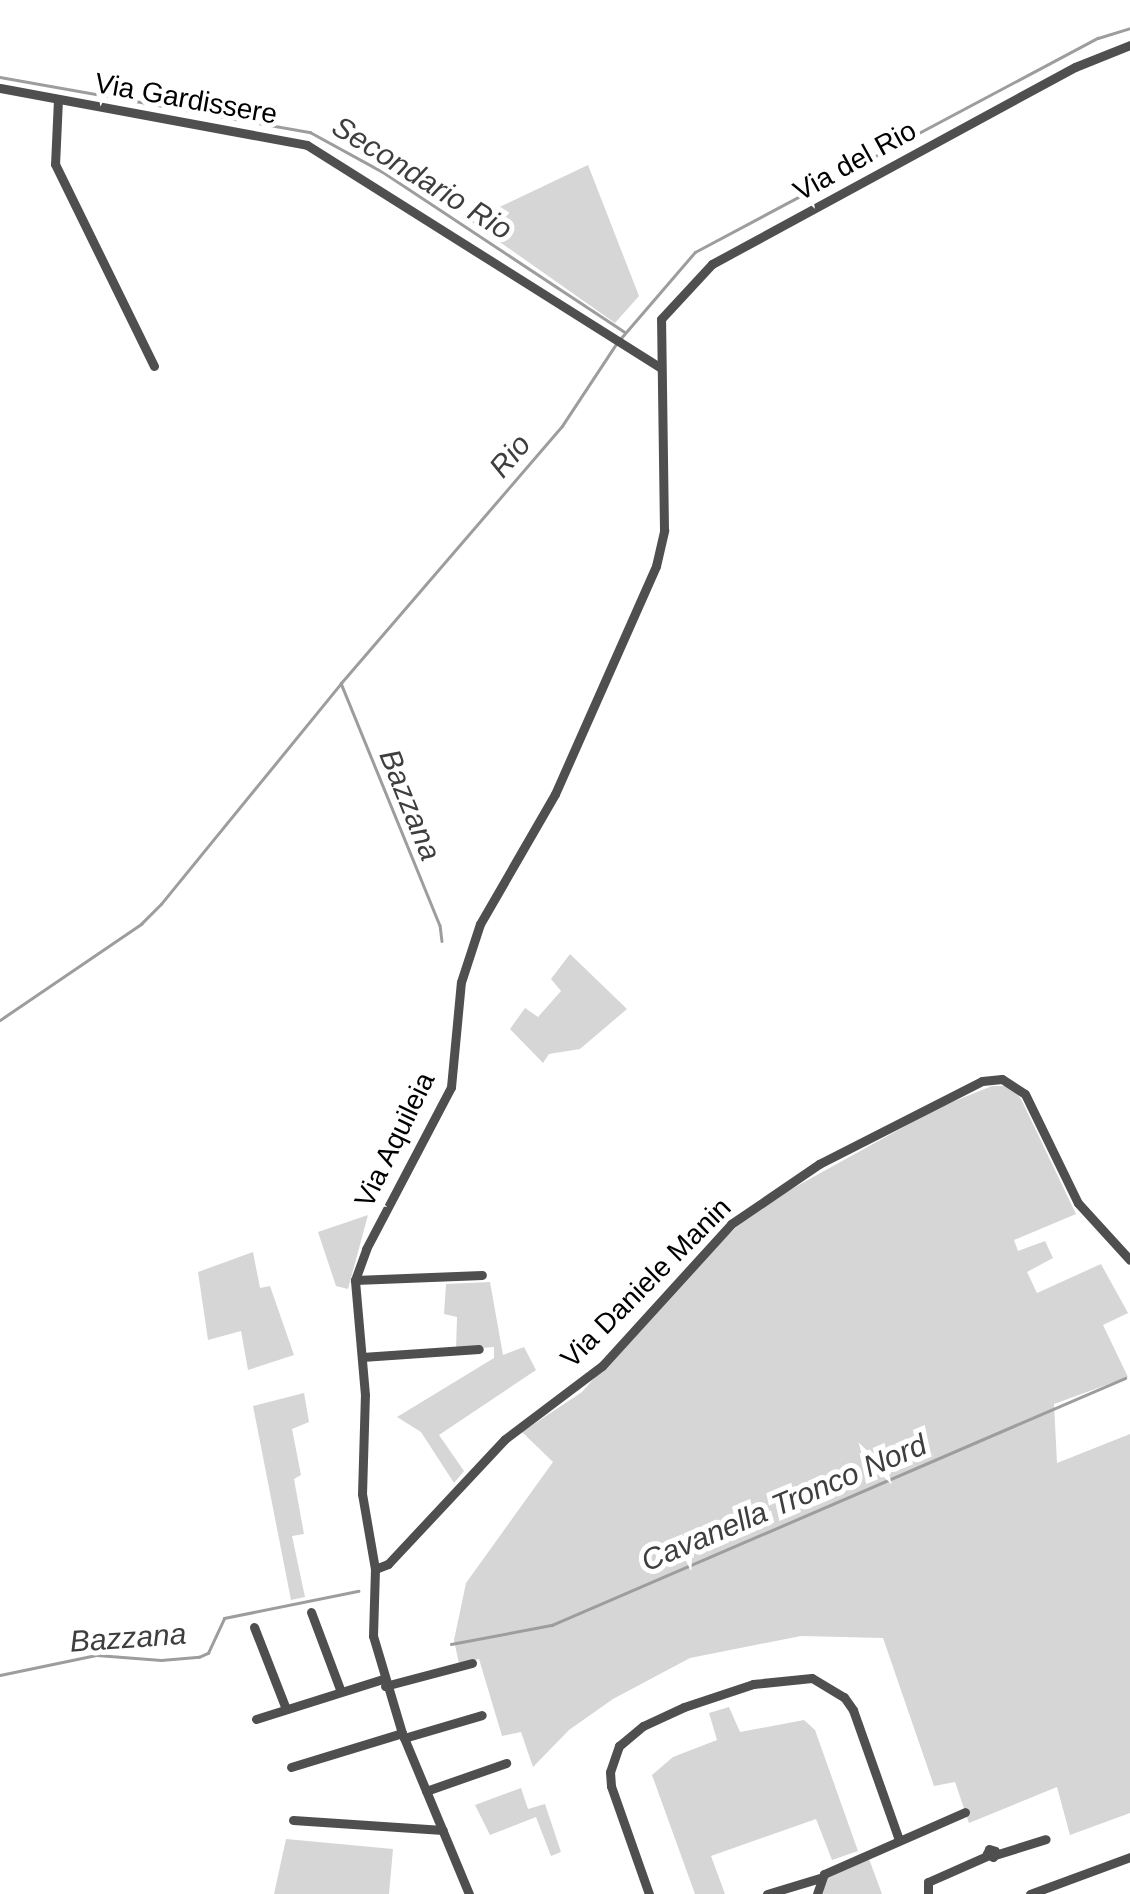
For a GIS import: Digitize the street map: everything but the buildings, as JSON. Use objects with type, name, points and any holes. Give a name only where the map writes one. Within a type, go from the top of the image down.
[{"type":"street","name":"Via del Rio","points":[[660,367],[664,313],[712,264],[1075,67],[1130,45]]},
{"type":"street","name":"Via Gardissere","points":[[0,88],[307,145],[614,334],[660,367]]},
{"type":"street","points":[[58,98],[56,164],[154,366]]},
{"type":"street","name":"Via Aquileia","points":[[469,1894],[403,1735],[373,1636],[375,1569],[362,1494],[362,1357],[355,1280],[366,1249],[451,1087],[460,982],[480,924],[554,794],[656,566],[664,530],[660,367]]},
{"type":"street","name":"Via Daniele Manin","points":[[375,1569],[388,1564],[505,1439],[602,1366],[731,1224],[820,1164],[982,1081],[1002,1080],[1025,1094],[1078,1203],[1130,1260]]},
{"type":"street","points":[[355,1280],[482,1276]]},
{"type":"street","points":[[362,1357],[479,1350]]},
{"type":"street","points":[[311,1612],[341,1692]]},
{"type":"street","points":[[254,1626],[286,1709]]},
{"type":"street","points":[[256,1718],[341,1692],[472,1663]]},
{"type":"street","points":[[649,1894],[611,1786],[610,1772],[619,1746],[643,1726],[684,1707],[754,1684],[812,1678],[844,1698],[853,1710],[899,1840]]},
{"type":"street","points":[[290,1767],[482,1716]]},
{"type":"street","points":[[426,1791],[506,1764]]},
{"type":"street","points":[[767,1894],[820,1878],[965,1812]]},
{"type":"street","points":[[294,1820],[443,1830]]},
{"type":"street","points":[[928,1894],[928,1882],[991,1855],[1046,1839]]},
{"type":"street","points":[[1030,1894],[1130,1857]]},
{"type":"street","points":[[817,1894],[820,1878]]},
{"type":"shaded area","points":[[588,165],[639,296],[615,323],[470,221]]},
{"type":"shaded area","points":[[570,954],[627,1009],[580,1049],[549,1054],[543,1063],[510,1029],[525,1008],[538,1017],[561,991],[551,979]]},
{"type":"shaded area","points":[[992,1086],[1011,1086],[1021,1099],[1076,1214],[1014,1240],[1018,1251],[1045,1241],[1053,1258],[1027,1272],[1037,1293],[1101,1264],[1128,1313],[1103,1325],[1128,1377],[1054,1404],[1057,1463],[1130,1434],[1130,1813],[1070,1835],[1057,1787],[969,1823],[955,1782],[934,1786],[883,1638],[801,1636],[690,1658],[613,1699],[569,1730],[533,1767],[521,1732],[502,1736],[479,1659],[459,1664],[454,1640],[466,1583],[553,1462],[522,1432],[582,1392],[696,1263],[759,1207],[940,1107]]},
{"type":"shaded area","points":[[368,1215],[348,1289],[336,1286],[318,1232]]},
{"type":"shaded area","points":[[253,1252],[260,1288],[270,1286],[294,1355],[248,1370],[241,1331],[208,1340],[198,1272]]},
{"type":"shaded area","points":[[490,1282],[503,1355],[524,1347],[536,1370],[439,1435],[464,1471],[454,1483],[421,1432],[397,1417],[494,1358],[494,1347],[456,1350],[457,1317],[444,1314],[446,1284]]},
{"type":"shaded area","points":[[304,1393],[309,1422],[292,1429],[301,1475],[294,1479],[304,1534],[292,1536],[305,1597],[291,1600],[253,1406]]},
{"type":"shaded area","points":[[729,1707],[740,1732],[804,1720],[815,1730],[858,1851],[832,1860],[816,1819],[711,1856],[725,1894],[695,1894],[652,1775],[673,1757],[717,1740],[709,1713]]},
{"type":"shaded area","points":[[521,1788],[528,1809],[545,1804],[561,1852],[551,1856],[536,1817],[490,1835],[475,1805]]},
{"type":"shaded area","points":[[286,1839],[393,1849],[389,1894],[274,1894]]},
{"type":"shaded area","points":[[869,1859],[882,1894],[823,1894],[826,1877]]},
{"type":"waterway","name":"Rio","points":[[621,338],[695,252],[1098,38],[1130,28]]},
{"type":"waterway","name":"Secondario Rio","points":[[0,77],[310,132],[383,172],[625,332]]},
{"type":"waterway","name":"Rio","points":[[0,1020],[141,924],[161,904],[341,683],[562,426],[616,344]]},
{"type":"waterway","name":"Bazzana","points":[[341,683],[440,925],[442,941]]},
{"type":"waterway","name":"Cavanella Tronco Nord","points":[[451,1644],[552,1625],[1125,1378]]},
{"type":"waterway","name":"Bazzana","points":[[0,1675],[97,1655],[161,1660],[199,1657],[208,1653],[224,1618],[358,1591]]}]
